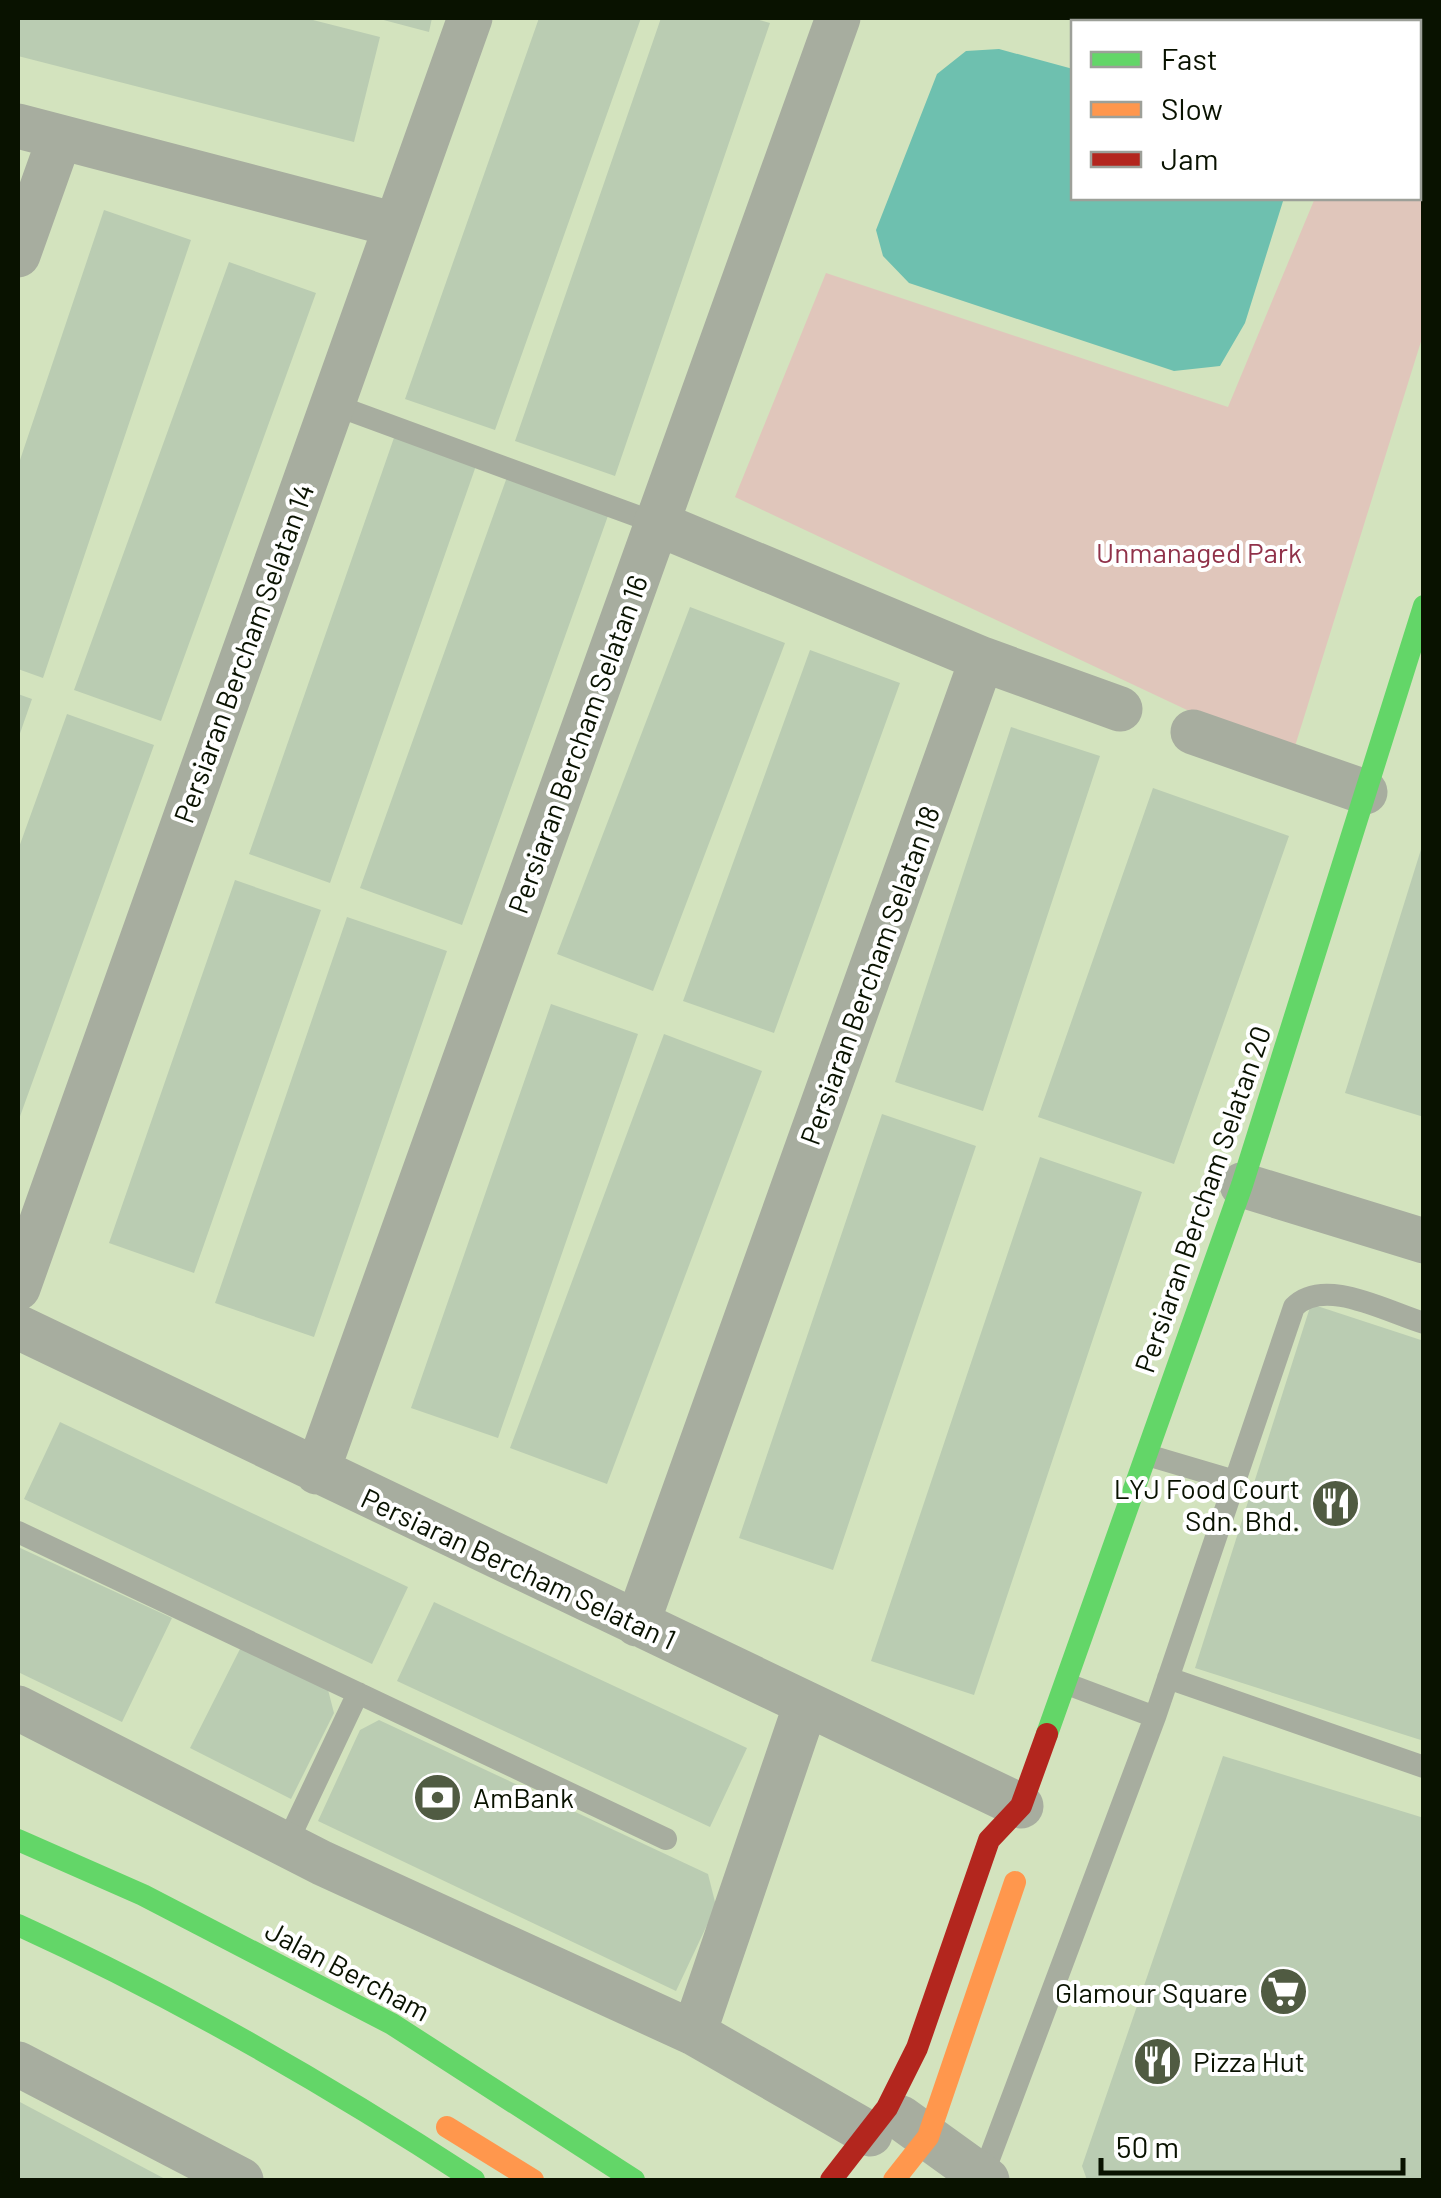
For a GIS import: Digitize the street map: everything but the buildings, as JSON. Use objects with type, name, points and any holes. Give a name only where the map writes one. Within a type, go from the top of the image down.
[{"type":"street","name":"Persiaran Bercham Selatan 14","points":[[18,1288],[470,18]]},
{"type":"street","name":"Persiaran Bercham Selatan 16","points":[[316,1472],[838,18]]},
{"type":"street","points":[[18,255],[38,131],[396,225]]},
{"type":"street","points":[[656,523],[982,659],[1120,708]]},
{"type":"street","name":"Persiaran Bercham Selatan 20","points":[[1023,1820],[1146,1454],[1242,1185],[1424,606]]},
{"type":"street","name":"Persiaran Bercham Selatan 18","points":[[637,1624],[982,659]]},
{"type":"street","points":[[1193,732],[1365,792]]},
{"type":"street","points":[[1242,1185],[1424,1241]]},
{"type":"street","name":"Persiaran Bercham Selatan 1","points":[[18,1326],[806,1704],[1023,1820]]},
{"type":"street","points":[[694,2033],[806,1704]]},
{"type":"street","points":[[18,1708],[286,1845],[878,2121],[928,2136],[985,2178]]},
{"type":"street","points":[[831,2180],[878,2121],[917,2048],[989,1840],[1023,1820]]},
{"type":"street","name":"Jalan Bercham","points":[[18,1840],[143,1895],[392,2024],[634,2180]]},
{"type":"street","points":[[894,2180],[928,2136],[1020,1868]]},
{"type":"street","points":[[18,1926],[139,1980],[343,2094],[474,2180]]},
{"type":"street","points":[[18,2064],[241,2180]]},
{"type":"street","points":[[343,2094],[416,2112],[534,2180]]},
{"type":"lane","points":[[332,404],[656,523]]},
{"type":"lane","points":[[985,2178],[1155,1717],[1294,1307],[1305,1296],[1326,1292],[1424,1323]]},
{"type":"lane","points":[[1146,1454],[1235,1481]]},
{"type":"lane","points":[[18,1532],[666,1839]]},
{"type":"lane","points":[[1168,1678],[1424,1766]]},
{"type":"lane","points":[[1067,1684],[1155,1717]]},
{"type":"lane","points":[[286,1845],[358,1693]]},
{"type":"green space","name":"Unmanaged Park","points":[[1423,18],[1423,335],[1291,759],[735,497],[826,273],[1228,407],[1314,200],[1421,200],[1421,20],[1388,20]]},
{"type":"water","points":[[1093,18],[1328,20],[1098,20]]},
{"type":"water","points":[[999,49],[1071,68],[1071,200],[1283,200],[1245,323],[1220,366],[1174,371],[909,283],[883,256],[876,230],[937,74],[966,51]]},
{"type":"traffic: fast","points":[[1047,1734],[1242,1185],[1424,606]]},
{"type":"traffic: fast","points":[[18,1840],[143,1895],[392,2024],[634,2180]]},
{"type":"traffic: fast","points":[[18,1925],[251,2044],[474,2180]]},
{"type":"traffic: slow","points":[[894,2180],[928,2137],[1015,1882]]},
{"type":"traffic: slow","points":[[447,2127],[533,2180]]},
{"type":"traffic: jam","points":[[831,2180],[887,2108],[917,2048],[989,1840],[1021,1806],[1047,1734]]},
{"type":"place","name":"LYJ Food Court Sdn. Bhd.","points":[[1335,1504]]},
{"type":"place","name":"AmBank","points":[[438,1797]]},
{"type":"place","name":"Glamour Square","points":[[1283,1992]]},
{"type":"place","name":"Pizza Hut","points":[[1158,2061]]}]
